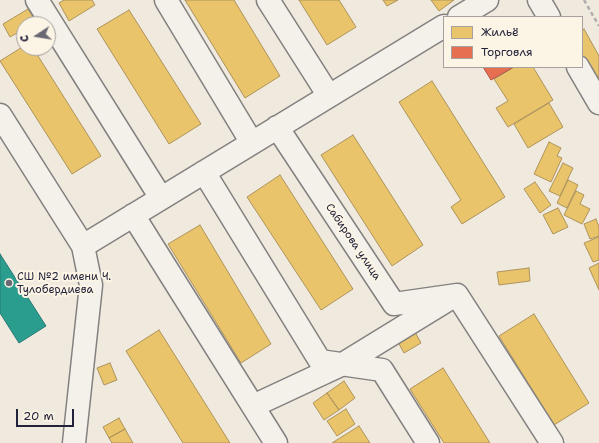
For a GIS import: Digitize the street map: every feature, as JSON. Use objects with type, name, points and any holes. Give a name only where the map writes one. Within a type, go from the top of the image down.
[{"type":"street","points":[[37,0],[161,198]]},
{"type":"street","points":[[166,0],[252,143]]},
{"type":"street","points":[[268,0],[329,96]]},
{"type":"street","points":[[461,16],[487,0]]},
{"type":"street","points":[[539,0],[548,16]]},
{"type":"street","points":[[83,246],[443,27]]},
{"type":"street","points":[[579,68],[599,103]]},
{"type":"street","points":[[0,114],[83,246],[91,285],[74,443]]},
{"type":"street","name":"Сабирова улица","points":[[277,127],[394,304],[457,294]]},
{"type":"street","points":[[204,172],[320,361],[382,370],[428,443]]},
{"type":"street","points":[[133,216],[276,443]]},
{"type":"street","points":[[253,406],[343,364],[457,294],[552,443]]},
{"type":"path","points":[[584,0],[599,26]]},
{"type":"building: Жильё","points":[[64,0],[92,0],[95,5],[69,21],[59,3]]},
{"type":"building: Жильё","points":[[185,0],[234,0],[280,76],[245,98]]},
{"type":"building: Жильё","points":[[299,0],[339,0],[356,27],[327,45]]},
{"type":"building: Жильё","points":[[383,0],[398,0],[387,6]]},
{"type":"building: Жильё","points":[[431,0],[454,0],[439,11]]},
{"type":"building: Жильё","points":[[28,9],[32,16],[16,16]]},
{"type":"building: Жильё","points":[[129,10],[201,124],[169,144],[97,29]]},
{"type":"building: Жильё","points":[[16,16],[16,34],[10,37],[3,24]]},
{"type":"building: Жильё","points":[[584,29],[599,56],[599,93],[583,65]]},
{"type":"building: Жильё","points":[[16,51],[16,56],[38,56],[101,156],[72,174],[0,61]]},
{"type":"building: Жильё","points":[[512,68],[534,68],[553,100],[508,127],[496,108],[508,101],[494,79]]},
{"type":"building: Жильё","points":[[432,81],[505,197],[462,224],[451,207],[461,200],[399,102]]},
{"type":"building: Жильё","points":[[549,103],[563,127],[528,148],[514,124]]},
{"type":"building: Жильё","points":[[353,135],[423,245],[392,266],[321,155]]},
{"type":"building: Жильё","points":[[549,142],[561,148],[557,156],[562,158],[551,182],[534,174]]},
{"type":"building: Жильё","points":[[563,163],[573,168],[560,196],[549,191]]},
{"type":"building: Жильё","points":[[280,175],[353,289],[321,310],[247,197]]},
{"type":"building: Жильё","points":[[568,180],[578,185],[567,208],[557,203]]},
{"type":"building: Жильё","points":[[535,182],[551,205],[540,213],[524,189]]},
{"type":"building: Жильё","points":[[576,191],[584,195],[580,204],[590,209],[582,224],[564,215]]},
{"type":"building: Жильё","points":[[558,208],[568,227],[553,234],[543,215]]},
{"type":"building: Жильё","points":[[596,219],[599,227],[599,236],[590,239],[584,224]]},
{"type":"building: Жильё","points":[[200,225],[271,344],[241,363],[168,244]]},
{"type":"building: Жильё","points":[[599,237],[599,260],[593,262],[584,243]]},
{"type":"building: Жильё","points":[[599,263],[599,290],[589,268]]},
{"type":"building: Жильё","points":[[529,268],[530,281],[499,285],[497,272]]},
{"type":"building: Жильё","points":[[534,314],[589,403],[554,425],[499,336]]},
{"type":"building: Жильё","points":[[159,330],[230,443],[183,443],[126,351]]},
{"type":"building: Жильё","points":[[415,332],[421,343],[404,353],[398,342]]},
{"type":"building: Жильё","points":[[110,363],[117,380],[104,385],[97,368]]},
{"type":"building: Жильё","points":[[443,368],[490,443],[444,443],[410,389]]},
{"type":"building: Жильё","points":[[344,381],[355,398],[339,410],[327,393]]},
{"type":"building: Жильё","points":[[327,393],[339,410],[324,420],[313,403]]},
{"type":"building: Жильё","points":[[346,409],[355,424],[337,436],[327,421]]},
{"type":"building: Жильё","points":[[119,418],[125,429],[109,438],[103,427]]},
{"type":"building: Жильё","points":[[359,426],[370,443],[332,443]]},
{"type":"building: Жильё","points":[[125,429],[133,443],[112,443],[109,438]]},
{"type":"building: Торговля","points":[[484,68],[512,68],[491,80]]},
{"type":"building: Школы","name":"СШ №2 имени Ч. Тулобердиева","points":[[0,254],[46,326],[19,343],[0,313]]},
{"type":"place","name":"СШ №2 имени Ч. Тулобердиева","points":[[9,283]]}]
